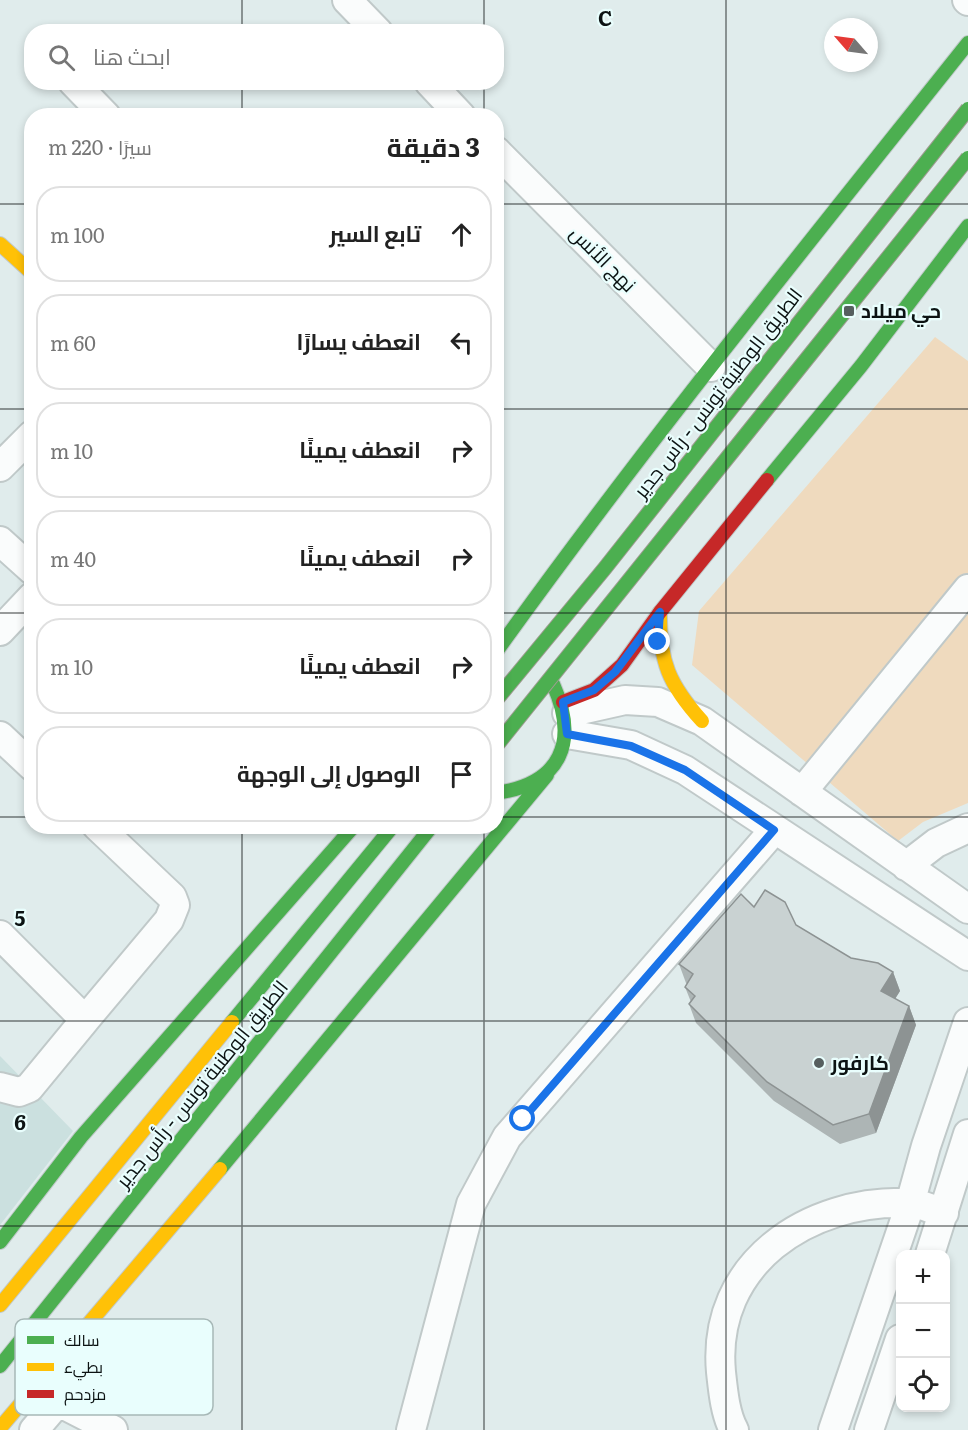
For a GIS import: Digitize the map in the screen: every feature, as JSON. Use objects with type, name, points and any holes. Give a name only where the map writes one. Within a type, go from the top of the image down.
[{"type":"main road","points":[[504,655],[549,578],[711,367],[968,43]]},
{"type":"main road","name":"الطريق الوطنية تونس - رأس جدير","points":[[504,690],[605,568],[968,109]]},
{"type":"main road","points":[[504,736],[968,158]]},
{"type":"main road","points":[[566,716],[615,672],[660,612],[861,366],[968,226]]},
{"type":"main road","points":[[0,244],[24,266]]},
{"type":"main road","points":[[660,612],[658,642],[665,672],[680,699],[702,721]]},
{"type":"main road","points":[[504,657],[535,668],[552,682],[566,716],[561,755],[504,828]]},
{"type":"main road","points":[[504,793],[511,793],[530,786],[547,775]]},
{"type":"main road","points":[[0,1242],[81,1137],[339,834]]},
{"type":"main road","name":"الطريق الوطنية تونس - رأس جدير","points":[[0,1305],[386,834]]},
{"type":"main road","name":"الطريق الوطنية تونس - رأس جدير","points":[[39,1319],[426,834]]},
{"type":"main road","points":[[109,1319],[499,834]]},
{"type":"main road","name":"الطريق الوطنية تونس - رأس جدير","points":[[0,1366],[15,1348]]},
{"type":"main road","points":[[0,1428],[19,1415]]},
{"type":"street","points":[[347,0],[370,24]]},
{"type":"street","points":[[81,90],[98,108]]},
{"type":"street","points":[[437,90],[453,108]]},
{"type":"street","name":"نهج الأنس","points":[[504,159],[711,367]]},
{"type":"street","points":[[0,467],[24,443]]},
{"type":"street","points":[[0,541],[24,563]]},
{"type":"street","points":[[802,792],[968,589]]},
{"type":"street","points":[[0,630],[24,605]]},
{"type":"street","points":[[566,716],[625,700],[658,702],[702,721],[968,909]]},
{"type":"street","points":[[566,716],[685,770],[968,956]]},
{"type":"street","points":[[0,736],[24,758]]},
{"type":"street","points":[[906,866],[936,843],[968,828]]},
{"type":"street","points":[[411,1430],[471,1203],[507,1137],[774,830]]},
{"type":"street","points":[[0,1088],[20,1092],[29,1088],[169,920],[174,905],[172,897],[105,834]]},
{"type":"street","points":[[0,936],[85,1020]]},
{"type":"street","points":[[832,1430],[910,1203],[968,1022]]},
{"type":"street","points":[[931,1250],[968,1134]]},
{"type":"street","points":[[734,1430],[723,1389],[719,1354],[724,1316],[743,1278],[767,1249],[798,1226],[831,1212],[910,1203],[944,1213]]},
{"type":"street","points":[[869,1430],[896,1351]]},
{"type":"street","points":[[34,1430],[40,1415]]},
{"type":"street","points":[[84,1415],[113,1430]]},
{"type":"shaded area","points":[[935,337],[968,361],[968,803],[923,822],[898,841],[692,665],[699,611]]},
{"type":"shaded area","points":[[0,1056],[73,1131],[0,1225]]},
{"type":"building","name":"كارفور","points":[[765,890],[785,902],[796,925],[851,958],[878,963],[893,972],[881,991],[909,1006],[869,1114],[833,1125],[767,1082],[689,1004],[695,996],[685,987],[693,974],[679,964],[741,894],[754,907]]},
{"type":"traffic: fast","points":[[504,641],[669,420],[968,43]]},
{"type":"traffic: fast","points":[[504,690],[605,568],[968,109]]},
{"type":"traffic: fast","points":[[504,736],[968,158]]},
{"type":"traffic: fast","points":[[767,480],[861,366],[968,226]]},
{"type":"traffic: fast","points":[[504,791],[536,780],[549,770],[559,757],[564,742],[564,724],[561,705],[553,684]]},
{"type":"traffic: fast","points":[[504,827],[547,775]]},
{"type":"traffic: fast","points":[[0,1242],[81,1137],[347,834]]},
{"type":"traffic: fast","points":[[232,1022],[386,834]]},
{"type":"traffic: fast","points":[[38,1319],[426,834]]},
{"type":"traffic: fast","points":[[220,1169],[498,834]]},
{"type":"traffic: fast","points":[[0,1366],[15,1347]]},
{"type":"traffic: slow","points":[[0,244],[24,266]]},
{"type":"traffic: slow","points":[[660,612],[662,645],[668,671],[681,696],[702,721]]},
{"type":"traffic: slow","points":[[0,1305],[232,1022]]},
{"type":"traffic: slow","points":[[93,1319],[220,1169]]},
{"type":"traffic: slow","points":[[0,1428],[15,1410]]},
{"type":"traffic: jam","points":[[563,702],[594,690],[622,665],[660,612],[767,480]]},
{"type":"place","name":"حي ميلاد","points":[[849,311]]},
{"type":"place","name":"كارفور","points":[[819,1063]]},
{"type":"route","points":[[523,1119],[774,830],[685,770],[631,746],[567,734],[567,714],[563,702],[594,690],[615,672],[660,612],[658,642]]}]
